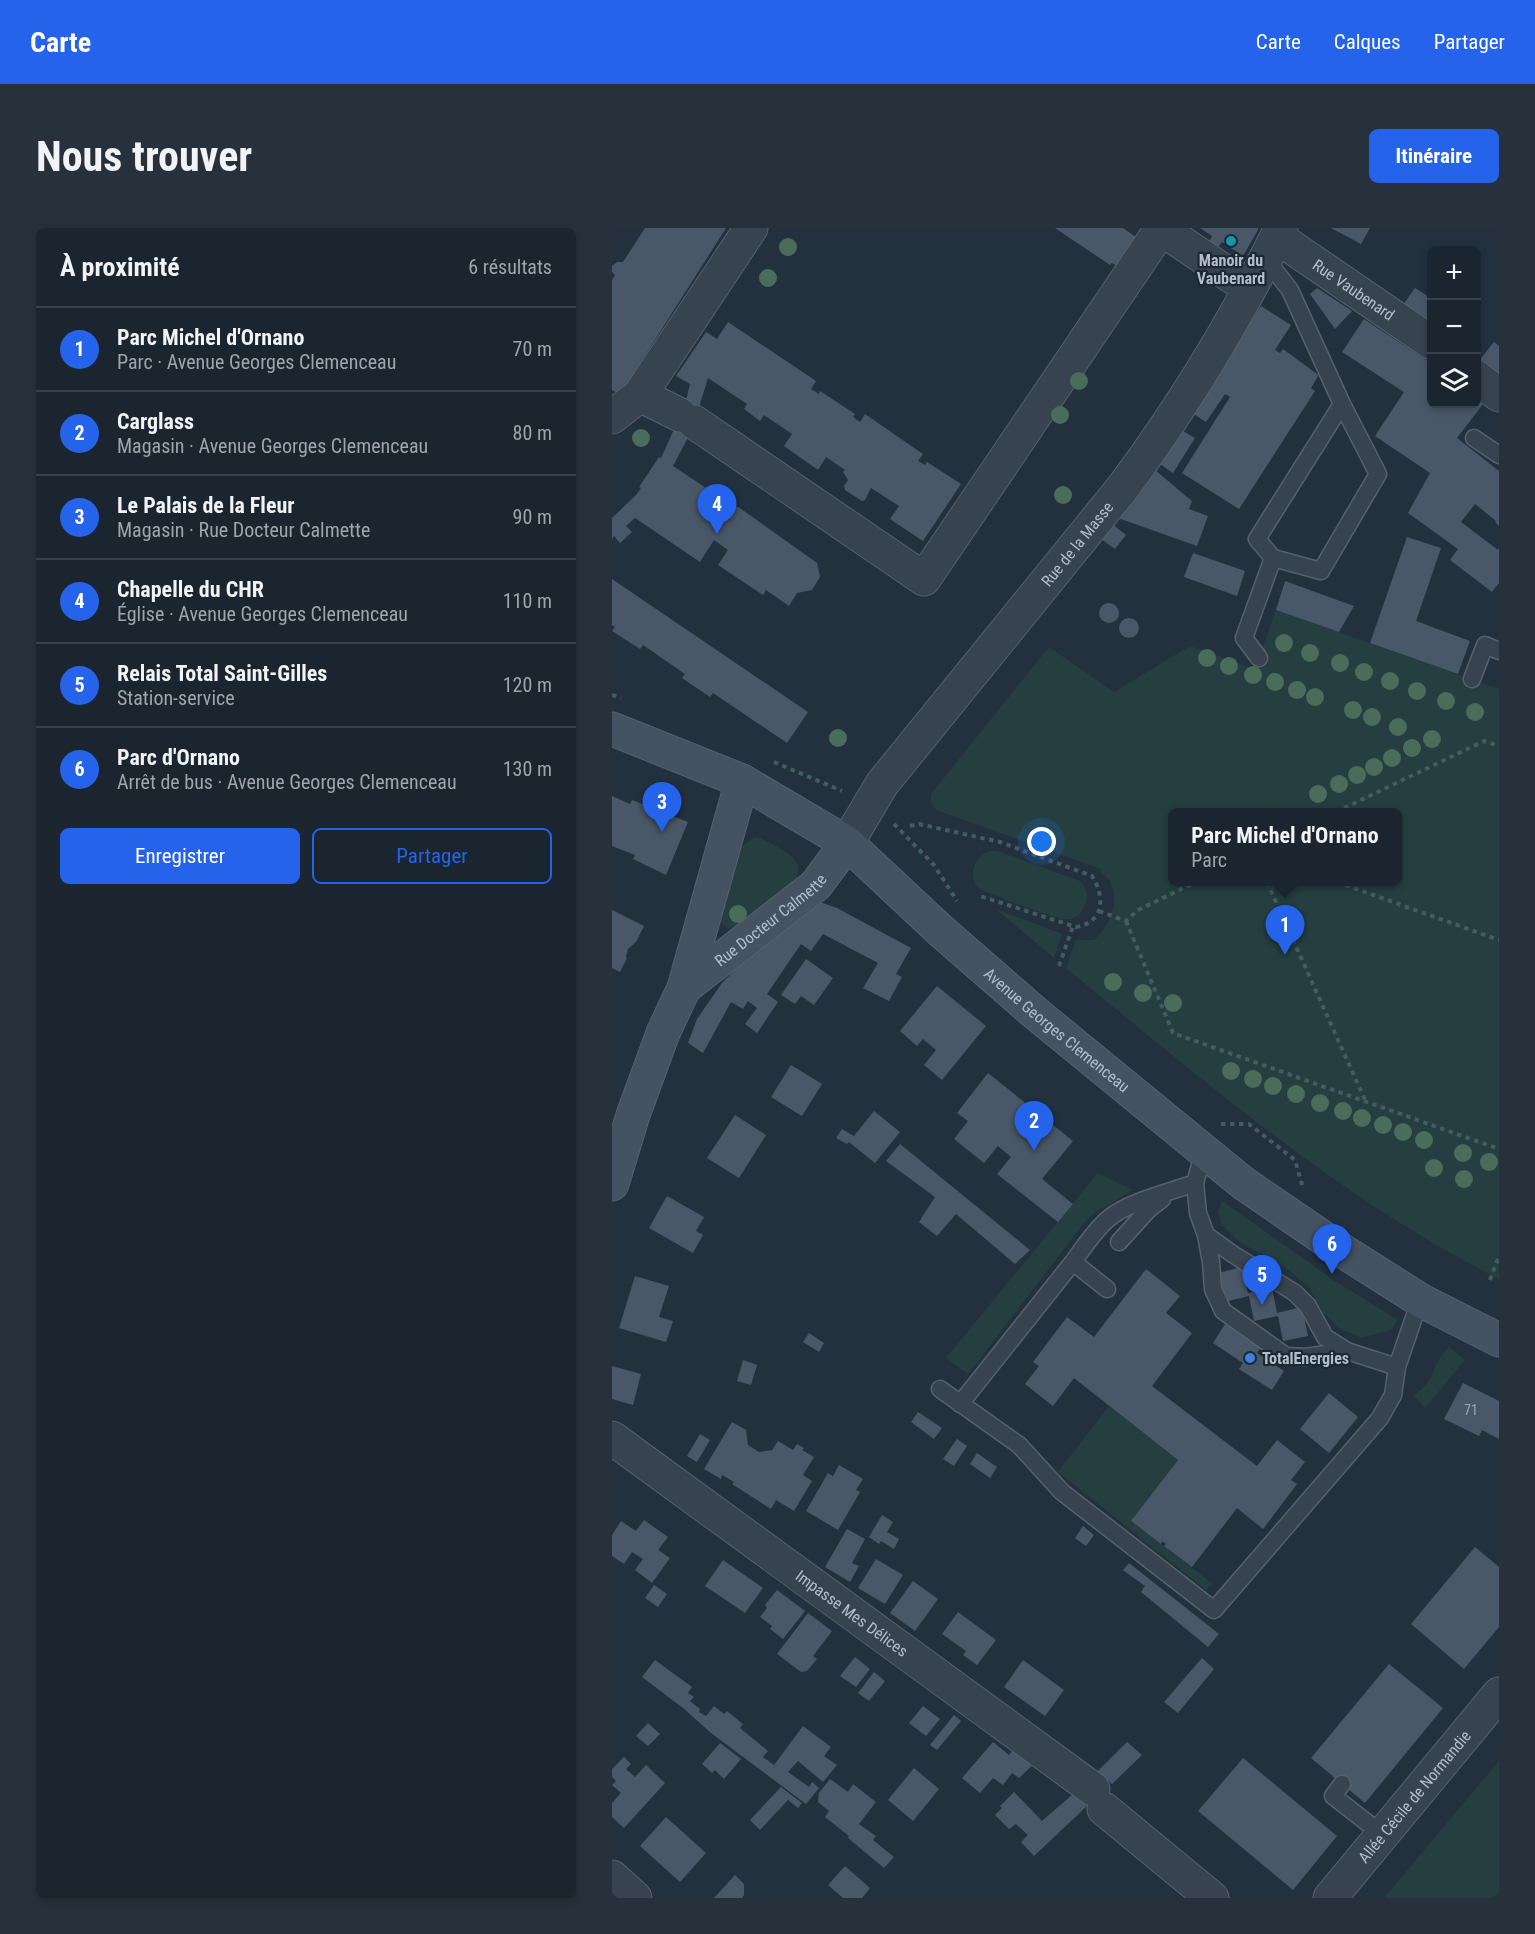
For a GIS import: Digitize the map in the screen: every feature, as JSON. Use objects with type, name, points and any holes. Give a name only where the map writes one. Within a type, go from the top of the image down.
[{"type":"main road","name":"Avenue Georges Clemenceau","points":[[612,729],[742,781],[847,843],[941,931],[1009,990],[1206,1153],[1280,1209],[1420,1300],[1499,1340]]},
{"type":"main road","name":"Rue Docteur Calmette","points":[[612,1184],[633,1115],[663,1033],[684,988],[742,781]]},
{"type":"main road","name":"Rue Docteur Calmette","points":[[684,988],[816,885],[847,843]]},
{"type":"street","points":[[612,417],[640,395],[750,228]]},
{"type":"street","points":[[640,395],[687,419],[924,579],[1160,229],[1249,288]]},
{"type":"street","name":"Rue de la Masse","points":[[847,843],[882,784],[1124,486],[1162,434],[1197,379],[1274,241]]},
{"type":"street","name":"Rue Vaubenard","points":[[1274,241],[1427,340]]},
{"type":"street","points":[[1481,381],[1499,395]]},
{"type":"street","name":"Impasse Mes Délices","points":[[612,1438],[1098,1799],[1212,1898]]},
{"type":"street","name":"Allée Cécile de Normandie","points":[[1330,1898],[1499,1694]]},
{"type":"street","points":[[612,1877],[635,1898]]},
{"type":"lane","points":[[1274,241],[1290,290],[1342,404],[1378,474],[1321,571],[1273,558],[1257,538],[1342,404]]},
{"type":"lane","points":[[1474,438],[1499,455]]},
{"type":"lane","points":[[1259,658],[1244,638],[1273,558]]},
{"type":"lane","points":[[1472,679],[1485,645],[1499,651]]},
{"type":"lane","points":[[1119,1242],[1148,1210],[1172,1191],[1206,1153]]},
{"type":"lane","points":[[1206,1153],[1198,1213],[1206,1235],[1213,1289],[1223,1311],[1286,1356],[1306,1357],[1347,1351]]},
{"type":"lane","points":[[960,1404],[1092,1235],[1109,1218],[1123,1209],[1172,1191]]},
{"type":"lane","points":[[1206,1235],[1294,1293],[1308,1306],[1325,1337],[1347,1351],[1397,1367]]},
{"type":"lane","points":[[1072,1262],[1107,1289]]},
{"type":"lane","points":[[940,1389],[1019,1445],[1062,1491],[1214,1610],[1380,1418],[1393,1395],[1397,1367],[1420,1300]]},
{"type":"lane","points":[[1342,1784],[1333,1796],[1383,1835]]},
{"type":"path","points":[[1346,808],[1484,741],[1499,746]]},
{"type":"path","points":[[892,822],[934,865],[958,904]]},
{"type":"path","points":[[910,826],[919,824],[1000,842],[1092,876],[1101,895],[1099,911],[1092,922],[1073,926],[980,896]]},
{"type":"path","points":[[1126,921],[1138,910],[1188,886]]},
{"type":"path","points":[[1270,886],[1365,1101]]},
{"type":"path","points":[[1348,886],[1499,940]]},
{"type":"path","points":[[1099,911],[1126,921],[1173,1033],[1499,1149]]},
{"type":"path","points":[[1059,966],[1073,926]]},
{"type":"path","points":[[1206,1153],[1249,1124],[1295,1160],[1304,1194]]},
{"type":"path","points":[[1490,1280],[1499,1256]]},
{"type":"green space","points":[[1276,610],[1499,689],[1499,1279],[1440,1247],[1328,1175],[1221,1095],[1066,968],[1076,940],[1094,940],[1111,916],[1114,906],[1113,887],[1100,873],[1101,869],[936,810],[931,803],[931,794],[1049,647],[1114,692],[1190,646],[1255,669]]},
{"type":"green space","points":[[755,837],[761,838],[792,857],[797,863],[798,870],[790,886],[741,926],[731,929],[719,919],[719,910],[742,846]]},
{"type":"green space","points":[[990,851],[997,851],[1080,881],[1087,894],[1082,911],[1071,919],[1060,918],[982,890],[974,880],[974,868],[980,858]]},
{"type":"green space","points":[[996,909],[1062,934],[1054,958]]},
{"type":"green space","points":[[1098,1173],[1133,1190],[1094,1213],[1084,1223],[968,1374],[946,1358]]},
{"type":"green space","points":[[1222,1201],[1338,1283],[1398,1320],[1391,1330],[1361,1338],[1339,1328],[1323,1312],[1309,1287],[1285,1267],[1238,1241],[1222,1225],[1218,1211]]},
{"type":"green space","points":[[1449,1347],[1465,1360],[1425,1408],[1414,1395],[1427,1384],[1439,1359]]},
{"type":"green space","points":[[1109,1406],[1178,1460],[1131,1521],[1213,1584],[1206,1590],[1058,1472]]},
{"type":"green space","points":[[1499,1761],[1499,1898],[1384,1898]]},
{"type":"building","points":[[645,228],[726,228],[620,395],[612,390],[612,280],[615,275],[612,272],[612,266],[617,262],[623,262]]},
{"type":"building","points":[[1055,228],[1123,228],[1140,240],[1120,268],[1112,263],[1110,265]]},
{"type":"building","name":"Manoir du Vaubenard","points":[[1200,228],[1258,228],[1258,230],[1243,256],[1222,242],[1219,246],[1211,245],[1212,236]]},
{"type":"building","points":[[1331,228],[1370,228],[1361,244]]},
{"type":"building","points":[[1317,288],[1352,311],[1335,329],[1310,294]]},
{"type":"building","points":[[1415,288],[1427,296],[1427,322],[1403,305]]},
{"type":"building","points":[[1261,306],[1291,325],[1275,350],[1280,353],[1283,349],[1318,376],[1311,388],[1315,391],[1239,509],[1182,473],[1230,397],[1225,394],[1206,422],[1192,413]]},
{"type":"building","points":[[1364,319],[1427,361],[1427,408],[1480,408],[1457,438],[1499,471],[1499,526],[1475,504],[1461,522],[1498,550],[1499,548],[1499,583],[1492,592],[1450,560],[1458,549],[1408,513],[1430,473],[1375,436],[1404,392],[1342,352]]},
{"type":"building","points":[[728,322],[816,381],[811,389],[819,394],[820,391],[855,414],[853,417],[860,422],[865,414],[923,454],[918,461],[925,465],[927,462],[961,484],[923,541],[890,519],[899,506],[871,488],[865,500],[862,501],[845,490],[844,486],[848,480],[843,472],[845,470],[826,457],[818,470],[784,446],[792,434],[764,415],[760,421],[744,409],[747,404],[708,378],[692,430],[673,466],[736,508],[737,506],[817,563],[820,577],[812,590],[797,593],[789,606],[766,590],[763,595],[718,565],[728,550],[714,540],[700,562],[635,518],[626,526],[632,532],[620,543],[614,536],[612,539],[612,518],[636,495],[659,457],[661,458],[685,405],[690,384],[676,376],[706,332],[717,339]]},
{"type":"building","points":[[1494,342],[1499,346],[1499,380],[1481,365],[1481,358]]},
{"type":"building","points":[[1181,430],[1195,438],[1173,473],[1160,464]]},
{"type":"building","points":[[1155,470],[1192,501],[1189,509],[1208,516],[1197,546],[1118,518]]},
{"type":"building","points":[[1112,524],[1126,535],[1115,549],[1101,539]]},
{"type":"building","points":[[1407,537],[1441,548],[1416,621],[1470,641],[1458,674],[1370,643]]},
{"type":"building","points":[[1193,553],[1245,571],[1237,596],[1184,577]]},
{"type":"building","points":[[612,579],[808,712],[787,743],[713,693],[710,697],[682,678],[685,674],[643,645],[640,649],[612,631],[615,627],[612,625]]},
{"type":"building","points":[[1285,581],[1354,606],[1339,632],[1276,610]]},
{"type":"building","points":[[1109,603],[1116,606],[1119,613],[1116,620],[1109,623],[1102,620],[1099,613],[1102,606]]},
{"type":"building","points":[[1129,618],[1136,621],[1139,628],[1136,635],[1129,638],[1122,635],[1119,628],[1122,621]]},
{"type":"building","points":[[612,796],[630,804],[632,800],[688,822],[666,875],[633,859],[635,855],[612,846]]},
{"type":"building","points":[[820,902],[837,908],[911,948],[896,974],[902,977],[889,1001],[863,988],[878,963],[823,934],[811,951],[801,944],[767,994],[778,1002],[757,1033],[745,1024],[757,1008],[748,1001],[743,1009],[731,1002],[703,1053],[688,1043],[697,1019],[722,983],[748,957]]},
{"type":"building","points":[[612,910],[644,926],[636,942],[628,949],[627,958],[620,972],[612,968]]},
{"type":"building","points":[[806,959],[833,978],[814,1005],[801,996],[795,1004],[781,995]]},
{"type":"building","points":[[937,986],[986,1026],[942,1080],[924,1065],[936,1050],[923,1039],[917,1046],[900,1031]]},
{"type":"building","points":[[791,1065],[822,1084],[802,1116],[771,1097]]},
{"type":"building","points":[[988,1073],[1073,1141],[1042,1179],[1073,1204],[1058,1222],[997,1174],[1011,1157],[998,1146],[984,1163],[954,1139],[968,1121],[957,1113]]},
{"type":"building","points":[[874,1111],[900,1132],[875,1163],[849,1142],[847,1144],[836,1138],[842,1129],[854,1136]]},
{"type":"building","points":[[735,1115],[766,1135],[739,1178],[707,1158]]},
{"type":"building","points":[[900,1144],[1030,1250],[1015,1264],[956,1214],[937,1236],[919,1222],[935,1197],[886,1161]]},
{"type":"building","points":[[667,1196],[704,1217],[696,1231],[703,1235],[693,1253],[649,1228]]},
{"type":"building","points":[[1242,1267],[1248,1293],[1272,1287],[1277,1313],[1302,1307],[1308,1336],[1283,1341],[1278,1316],[1254,1321],[1249,1296],[1224,1302],[1218,1273]]},
{"type":"building","points":[[1146,1269],[1180,1296],[1166,1313],[1192,1333],[1152,1386],[1257,1466],[1277,1440],[1305,1462],[1291,1480],[1297,1484],[1263,1529],[1237,1508],[1192,1567],[1164,1546],[1166,1544],[1162,1541],[1161,1544],[1131,1521],[1178,1460],[1074,1378],[1053,1406],[1025,1384],[1039,1366],[1033,1362],[1067,1317],[1094,1337]]},
{"type":"building","points":[[635,1276],[669,1286],[659,1317],[673,1321],[666,1342],[619,1328]]},
{"type":"building","name":"TotalEnergies","points":[[1225,1324],[1261,1347],[1257,1353],[1284,1371],[1272,1390],[1239,1369],[1243,1363],[1213,1343]]},
{"type":"building","points":[[809,1333],[824,1343],[819,1352],[803,1342]]},
{"type":"building","points":[[743,1360],[757,1365],[751,1385],[737,1381]]},
{"type":"building","points":[[612,1366],[641,1374],[633,1405],[612,1399]]},
{"type":"building","points":[[1463,1383],[1499,1401],[1499,1439],[1482,1430],[1479,1436],[1444,1419]]},
{"type":"building","points":[[1329,1393],[1358,1417],[1329,1453],[1300,1429]]},
{"type":"building","points":[[918,1412],[942,1428],[934,1439],[911,1422]]},
{"type":"building","points":[[732,1422],[746,1430],[748,1445],[759,1452],[772,1450],[778,1441],[793,1450],[797,1444],[814,1457],[803,1475],[812,1481],[794,1511],[776,1500],[771,1509],[732,1484],[734,1482],[722,1475],[721,1479],[704,1469]]},
{"type":"building","points":[[700,1434],[710,1440],[697,1462],[687,1456]]},
{"type":"building","points":[[957,1439],[967,1446],[954,1466],[943,1459]]},
{"type":"building","points":[[977,1453],[997,1467],[990,1478],[970,1464]]},
{"type":"building","points":[[839,1465],[863,1479],[856,1490],[860,1492],[838,1530],[806,1511],[828,1473],[833,1476]]},
{"type":"building","points":[[882,1515],[893,1522],[887,1532],[899,1539],[894,1549],[881,1541],[879,1544],[869,1537]]},
{"type":"building","points":[[644,1520],[668,1537],[658,1550],[670,1558],[652,1583],[635,1570],[643,1559],[632,1552],[624,1564],[612,1556],[612,1535],[621,1521],[636,1531]]},
{"type":"building","points":[[1083,1526],[1094,1535],[1086,1546],[1075,1538]]},
{"type":"building","points":[[847,1529],[865,1539],[852,1563],[859,1566],[850,1582],[825,1567]]},
{"type":"building","points":[[1475,1547],[1499,1567],[1499,1627],[1464,1669],[1411,1624]]},
{"type":"building","points":[[876,1559],[903,1575],[885,1604],[858,1588]]},
{"type":"building","points":[[723,1560],[763,1588],[745,1613],[705,1586]]},
{"type":"building","points":[[1129,1563],[1219,1634],[1208,1647],[1141,1592],[1145,1586],[1123,1570]]},
{"type":"building","points":[[913,1581],[938,1599],[915,1631],[890,1613]]},
{"type":"building","points":[[654,1585],[667,1594],[658,1607],[645,1598]]},
{"type":"building","points":[[777,1590],[805,1611],[783,1639],[760,1617],[767,1608],[765,1605]]},
{"type":"building","points":[[958,1612],[996,1640],[977,1665],[963,1655],[966,1651],[942,1634]]},
{"type":"building","points":[[808,1613],[832,1631],[813,1656],[817,1659],[807,1671],[801,1672],[777,1654]]},
{"type":"building","points":[[855,1657],[870,1669],[856,1687],[840,1676]]},
{"type":"building","points":[[1202,1658],[1214,1669],[1178,1713],[1164,1702]]},
{"type":"building","points":[[655,1660],[692,1687],[688,1693],[694,1697],[690,1701],[700,1709],[699,1712],[706,1716],[714,1706],[724,1714],[727,1711],[743,1724],[740,1728],[768,1751],[763,1757],[774,1765],[803,1726],[831,1747],[824,1756],[837,1765],[823,1782],[798,1761],[788,1772],[809,1787],[812,1782],[819,1788],[806,1804],[711,1733],[642,1677]]},
{"type":"building","points":[[1023,1660],[1064,1690],[1045,1716],[1004,1687]]},
{"type":"building","points":[[1389,1664],[1443,1708],[1365,1803],[1311,1758]]},
{"type":"building","points":[[874,1672],[885,1681],[869,1701],[858,1693]]},
{"type":"building","points":[[923,1706],[940,1719],[926,1736],[909,1723]]},
{"type":"building","points":[[954,1715],[961,1721],[937,1750],[930,1745]]},
{"type":"building","points":[[648,1723],[660,1734],[648,1746],[636,1736]]},
{"type":"building","points":[[993,1742],[1009,1755],[1017,1745],[1038,1760],[1019,1778],[1012,1773],[1003,1785],[993,1778],[980,1793],[962,1778]]},
{"type":"building","points":[[1127,1742],[1142,1755],[1112,1784],[1098,1771]]},
{"type":"building","points":[[720,1743],[741,1759],[724,1779],[715,1770],[712,1773],[702,1764]]},
{"type":"building","points":[[624,1757],[631,1764],[626,1769],[635,1777],[646,1765],[665,1783],[624,1828],[612,1817],[612,1803],[621,1793],[612,1785],[616,1781],[612,1777],[612,1769]]},
{"type":"building","points":[[1243,1758],[1337,1836],[1293,1890],[1198,1811]]},
{"type":"building","points":[[914,1768],[939,1789],[913,1821],[888,1800]]},
{"type":"building","points":[[830,1779],[848,1792],[853,1784],[876,1802],[859,1824],[876,1836],[873,1840],[894,1857],[884,1868],[825,1817],[829,1811],[818,1802],[819,1793]]},
{"type":"building","points":[[781,1787],[802,1803],[798,1808],[788,1800],[760,1830],[750,1820]]},
{"type":"building","points":[[1014,1792],[1042,1821],[1073,1794],[1087,1806],[1034,1856],[1021,1842],[1028,1835],[1016,1824],[1009,1829],[995,1815],[1002,1808],[1000,1806]]},
{"type":"building","points":[[666,1817],[706,1853],[680,1882],[640,1846]]},
{"type":"building","points":[[845,1866],[870,1888],[862,1898],[843,1898],[828,1885]]},
{"type":"building","points":[[735,1875],[744,1884],[742,1898],[714,1898]]},
{"type":"place","name":"Manoir du Vaubenard","points":[[1231,241]]},
{"type":"place","name":"Chapelle du CHR","points":[[717,534]]},
{"type":"place","name":"Le Palais de la Fleur","points":[[662,832]]},
{"type":"place","name":"Parc Michel d'Ornano","points":[[1285,955]]},
{"type":"place","name":"Carglass","points":[[1034,1151]]},
{"type":"place","name":"Parc d'Ornano","points":[[1332,1274]]},
{"type":"place","name":"Relais Total Saint-Gilles","points":[[1262,1305]]},
{"type":"place","name":"TotalEnergies","points":[[1250,1358]]}]
